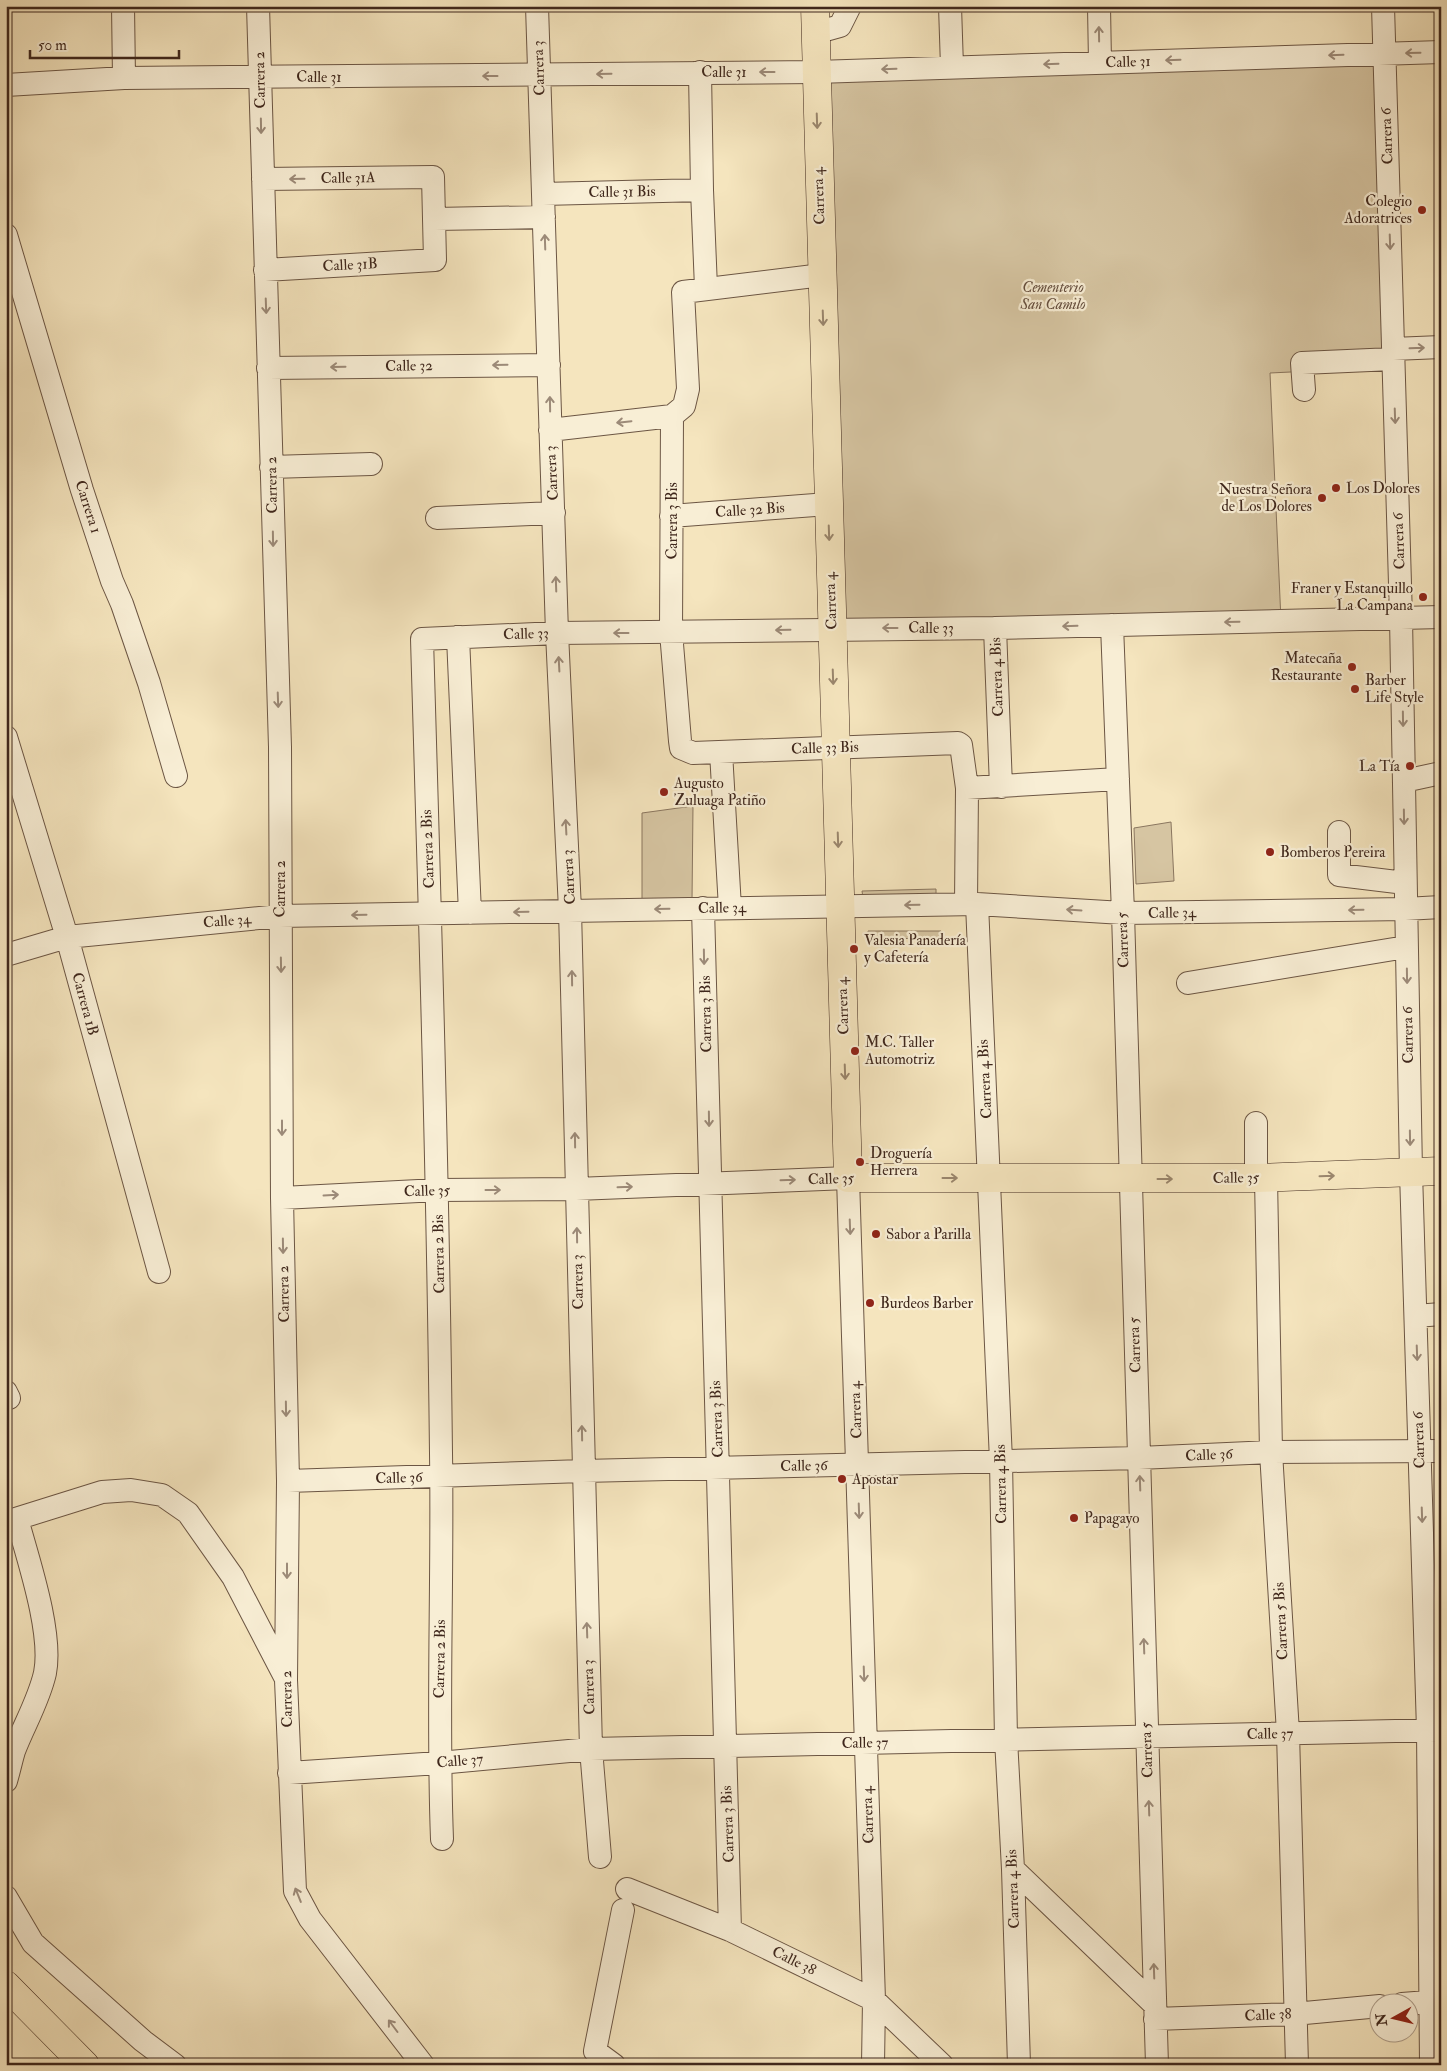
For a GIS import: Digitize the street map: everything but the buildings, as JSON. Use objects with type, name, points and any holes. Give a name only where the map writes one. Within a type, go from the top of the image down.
[{"type":"main road","name":"Carrera 4","points":[[814,6],[848,1178]]},
{"type":"main road","name":"Calle 35","points":[[848,1178],[1261,1178],[1441,1171]]},
{"type":"main road","points":[[6,1986],[85,2065]]},
{"type":"street","points":[[123,6],[124,78]]},
{"type":"street","name":"Carrera 2","points":[[258,6],[280,747],[282,1198],[288,1481],[286,1680],[295,1891],[310,1918],[423,2065]]},
{"type":"street","name":"Carrera 3","points":[[537,6],[557,633],[570,910],[582,1471],[591,1749]]},
{"type":"street","points":[[815,33],[840,26],[850,6]]},
{"type":"street","points":[[950,6],[952,67]]},
{"type":"street","points":[[1099,6],[1100,62]]},
{"type":"street","name":"Carrera 6","points":[[1383,6],[1401,618],[1411,1172],[1416,1316],[1430,1451],[1435,2001],[1431,2065]]},
{"type":"street","name":"Calle 31","points":[[6,85],[124,78],[816,72],[1441,52]]},
{"type":"street","points":[[700,72],[706,288]]},
{"type":"street","name":"Calle 31A","points":[[263,179],[433,177],[435,219]]},
{"type":"street","name":"Calle 31 Bis","points":[[543,194],[702,190]]},
{"type":"street","points":[[435,219],[544,217]]},
{"type":"street","name":"Calle 31B","points":[[265,270],[435,260],[435,219]]},
{"type":"street","name":"Carrera 1","points":[[6,235],[82,490],[112,581],[122,604],[149,683],[176,776]]},
{"type":"street","points":[[550,430],[672,416],[684,406],[688,389],[684,291],[822,275]]},
{"type":"street","points":[[1304,390],[1302,363],[1393,354],[1441,346]]},
{"type":"street","name":"Calle 32","points":[[268,368],[549,365]]},
{"type":"street","name":"Carrera 3 Bis","points":[[672,416],[671,632],[680,741],[681,748],[685,751]]},
{"type":"street","points":[[272,467],[372,464]]},
{"type":"street","name":"Calle 32 Bis","points":[[671,516],[828,504]]},
{"type":"street","points":[[437,518],[554,514]]},
{"type":"street","name":"Calle 33","points":[[422,639],[557,633],[832,628],[995,628],[1441,617]]},
{"type":"street","name":"Carrera 5","points":[[1112,625],[1123,913],[1146,1736],[1158,2065]]},
{"type":"street","name":"Carrera 4 Bis","points":[[995,628],[1001,787]]},
{"type":"street","points":[[458,637],[470,913]]},
{"type":"street","name":"Carrera 2 Bis","points":[[422,639],[438,1190],[442,1477],[439,1763],[442,1839]]},
{"type":"street","name":"Carrera 1B","points":[[6,737],[67,937],[159,1272]]},
{"type":"street","name":"Calle 33 Bis","points":[[685,751],[693,753],[958,744],[963,748],[967,788]]},
{"type":"street","points":[[721,752],[730,908]]},
{"type":"street","points":[[1404,781],[1441,773]]},
{"type":"street","points":[[971,904],[967,788],[1118,779]]},
{"type":"street","points":[[1339,832],[1339,876],[1405,883]]},
{"type":"street","name":"Calle 34","points":[[6,955],[67,937],[280,916],[971,904],[1123,913],[1405,910],[1441,907]]},
{"type":"street","name":"Carrera 4 Bis","points":[[971,904],[990,1178],[1001,1461],[1006,1739],[1013,1869],[1019,2065]]},
{"type":"street","name":"Carrera 3 Bis","points":[[703,908],[730,1930]]},
{"type":"street","points":[[1188,983],[1406,947]]},
{"type":"street","name":"Carrera 5 Bis","points":[[1256,1124],[1261,1178],[1271,1452],[1288,1733],[1294,2014],[1297,2065]]},
{"type":"street","name":"Calle 35","points":[[282,1198],[438,1190],[576,1189],[848,1178]]},
{"type":"street","name":"Carrera 4","points":[[848,1178],[874,2000],[873,2065]]},
{"type":"street","points":[[1416,1316],[1441,1314]]},
{"type":"street","name":"Calle 36","points":[[288,1481],[582,1471],[1139,1458],[1271,1452],[1430,1451]]},
{"type":"street","points":[[6,1781],[14,1752],[45,1672],[46,1645],[38,1598],[12,1521],[102,1492],[131,1490],[162,1495],[188,1513],[233,1577],[286,1680]]},
{"type":"street","name":"Calle 37","points":[[290,1773],[439,1763],[591,1749],[1434,1730]]},
{"type":"street","points":[[591,1749],[600,1857]]},
{"type":"street","points":[[1013,1869],[1155,2012]]},
{"type":"street","points":[[6,1897],[33,1943],[143,2041],[175,2065]]},
{"type":"street","name":"Calle 38","points":[[614,2065],[595,2051],[625,1899],[730,1930],[874,2000],[942,2065]]},
{"type":"street","points":[[1420,2002],[1435,2001]]},
{"type":"street","name":"Calle 38","points":[[1155,2012],[1294,2014],[1370,2007]]},
{"type":"green space","name":"Cementerio San Camilo","points":[[1385,53],[1394,367],[1270,373],[1281,621],[832,628],[816,72]]},
{"type":"green space","points":[[693,806],[692,901],[642,900],[642,813]]},
{"type":"green space","points":[[1171,822],[1174,881],[1136,884],[1134,828]]},
{"type":"green space","points":[[936,889],[936,896],[863,898],[862,891]]},
{"type":"green space","points":[[868,931],[941,931],[941,938],[868,939]]},
{"type":"place","name":"Colegio Adoratrices","points":[[1422,210]]},
{"type":"place","name":"Los Dolores","points":[[1336,488]]},
{"type":"place","name":"Nuestra Señora de Los Dolores","points":[[1322,498]]},
{"type":"place","name":"Franer y Estanquillo La Campana","points":[[1423,597]]},
{"type":"place","name":"Matecaña Restaurante","points":[[1352,667]]},
{"type":"place","name":"Barber Life Style","points":[[1355,689]]},
{"type":"place","name":"La Tía","points":[[1410,766]]},
{"type":"place","name":"Augusto Zuluaga Patiño","points":[[664,792]]},
{"type":"place","name":"Bomberos Pereira","points":[[1270,852]]},
{"type":"place","name":"Valesia Panadería y Cafetería","points":[[854,949]]},
{"type":"place","name":"M.C. Taller Automotriz","points":[[855,1051]]},
{"type":"place","name":"Droguería Herrera","points":[[860,1162]]},
{"type":"place","name":"Sabor a Parilla","points":[[876,1234]]},
{"type":"place","name":"Burdeos Barber","points":[[870,1303]]},
{"type":"place","name":"Apostar","points":[[842,1479]]},
{"type":"place","name":"Papagayo","points":[[1074,1518]]}]
